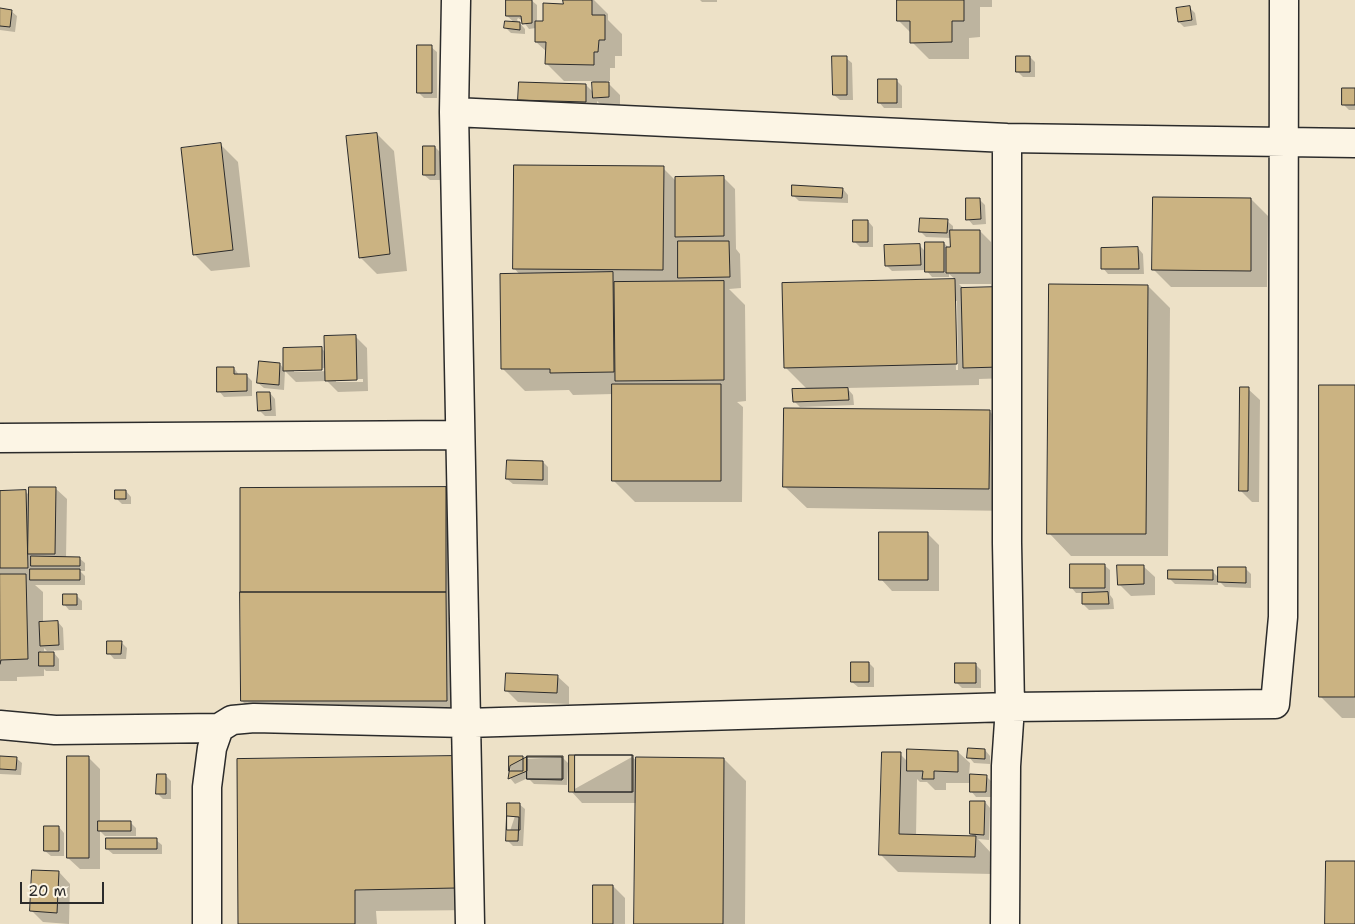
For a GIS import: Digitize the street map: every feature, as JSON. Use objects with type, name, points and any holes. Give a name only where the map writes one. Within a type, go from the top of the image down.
[{"type":"street","points":[[456,0],[454,112],[470,924]]},
{"type":"street","points":[[0,725],[55,730],[219,728],[232,720],[254,718],[466,723],[1010,706],[1275,704],[1283,617],[1284,0]]},
{"type":"street","points":[[454,112],[1007,138],[1355,143]]},
{"type":"street","points":[[1005,924],[1006,766],[1010,706],[1007,543],[1007,138]]},
{"type":"street","points":[[0,438],[460,435]]},
{"type":"street","points":[[207,924],[207,787],[212,748],[219,728]]},
{"type":"building","points":[[506,0],[532,0],[532,23],[522,24],[521,16],[506,16]]},
{"type":"building","points":[[563,0],[592,0],[592,15],[605,15],[605,40],[599,40],[598,52],[594,52],[594,65],[545,64],[546,42],[535,42],[535,21],[543,21],[543,3],[563,4]]},
{"type":"building","points":[[897,0],[964,0],[964,21],[952,21],[952,42],[910,43],[910,21],[897,21]]},
{"type":"building","points":[[1190,6],[1192,20],[1178,22],[1176,8]]},
{"type":"building","points":[[0,8],[12,10],[10,27],[0,26]]},
{"type":"building","points":[[505,21],[520,22],[520,30],[504,28]]},
{"type":"building","points":[[417,45],[432,45],[432,93],[417,93]]},
{"type":"building","points":[[832,56],[847,56],[847,95],[833,95]]},
{"type":"building","points":[[1016,56],[1030,56],[1030,72],[1016,72]]},
{"type":"building","points":[[878,79],[897,79],[897,103],[878,103]]},
{"type":"building","points":[[519,82],[586,84],[586,102],[518,100]]},
{"type":"building","points":[[592,82],[609,82],[609,97],[593,98]]},
{"type":"building","points":[[1342,88],[1355,88],[1355,105],[1342,105]]},
{"type":"building","points":[[377,133],[390,254],[359,258],[346,136]]},
{"type":"building","points":[[221,143],[233,250],[193,255],[181,148]]},
{"type":"building","points":[[423,146],[435,146],[435,175],[423,175]]},
{"type":"building","points":[[514,165],[664,166],[663,270],[513,269]]},
{"type":"building","points":[[724,176],[724,236],[675,237],[675,177]]},
{"type":"building","points":[[792,185],[843,188],[842,198],[792,196]]},
{"type":"building","points":[[1153,197],[1251,198],[1251,271],[1152,270]]},
{"type":"building","points":[[966,198],[980,198],[981,219],[966,220]]},
{"type":"building","points":[[920,218],[948,219],[947,233],[919,232]]},
{"type":"building","points":[[853,220],[868,220],[868,242],[853,242]]},
{"type":"building","points":[[950,230],[980,230],[980,273],[946,273],[946,247],[950,247]]},
{"type":"building","points":[[678,241],[729,241],[730,277],[678,278]]},
{"type":"building","points":[[925,242],[944,242],[944,272],[925,272]]},
{"type":"building","points":[[920,244],[921,265],[885,266],[884,245]]},
{"type":"building","points":[[1138,247],[1139,269],[1101,269],[1101,248]]},
{"type":"building","points":[[613,272],[614,372],[550,373],[550,369],[501,369],[500,274]]},
{"type":"building","points":[[955,279],[957,364],[784,368],[782,283]]},
{"type":"building","points":[[724,281],[724,380],[615,381],[614,282]]},
{"type":"building","points":[[1049,284],[1148,285],[1146,534],[1047,534]]},
{"type":"building","points":[[998,287],[1000,367],[963,368],[961,288]]},
{"type":"building","points":[[356,335],[357,380],[325,381],[324,336]]},
{"type":"building","points":[[322,347],[322,370],[283,371],[283,348]]},
{"type":"building","points":[[259,361],[280,363],[279,385],[257,383]]},
{"type":"building","points":[[217,367],[234,367],[234,374],[247,374],[247,391],[217,392]]},
{"type":"building","points":[[612,384],[721,384],[721,481],[612,481]]},
{"type":"building","points":[[1319,385],[1355,385],[1355,697],[1319,697]]},
{"type":"building","points":[[1240,387],[1249,387],[1248,491],[1239,491]]},
{"type":"building","points":[[848,388],[849,400],[793,402],[792,389]]},
{"type":"building","points":[[257,392],[270,392],[271,410],[258,411]]},
{"type":"building","points":[[784,408],[990,410],[989,489],[783,487]]},
{"type":"building","points":[[507,460],[543,461],[543,480],[506,479]]},
{"type":"building","points":[[29,487],[56,487],[55,554],[28,554]]},
{"type":"building","points":[[446,487],[446,592],[240,592],[240,488]]},
{"type":"building","points":[[26,490],[28,568],[0,568],[0,491]]},
{"type":"building","points":[[115,490],[126,490],[126,499],[115,499]]},
{"type":"building","points":[[879,532],[928,532],[928,580],[879,580]]},
{"type":"building","points":[[31,556],[80,557],[80,566],[31,566]]},
{"type":"building","points":[[1070,564],[1105,564],[1105,588],[1070,588]]},
{"type":"building","points":[[1117,565],[1144,565],[1144,584],[1118,585]]},
{"type":"building","points":[[1218,567],[1246,567],[1246,583],[1218,582]]},
{"type":"building","points":[[30,569],[80,569],[80,580],[30,580]]},
{"type":"building","points":[[1168,570],[1213,570],[1213,580],[1168,579]]},
{"type":"building","points":[[0,574],[26,574],[28,659],[1,660],[0,664]]},
{"type":"building","points":[[240,592],[446,592],[447,701],[241,701]]},
{"type":"building","points":[[1108,592],[1109,604],[1082,604],[1082,593]]},
{"type":"building","points":[[63,594],[77,594],[77,605],[63,605]]},
{"type":"building","points":[[58,621],[59,645],[40,646],[39,622]]},
{"type":"building","points":[[107,641],[122,641],[121,654],[107,654]]},
{"type":"building","points":[[39,652],[54,652],[54,666],[39,666]]},
{"type":"building","points":[[851,662],[869,662],[869,682],[851,682]]},
{"type":"building","points":[[955,663],[976,663],[976,683],[955,683]]},
{"type":"building","points":[[506,673],[558,675],[557,693],[505,691]]},
{"type":"building","points":[[968,748],[985,749],[985,759],[967,758]]},
{"type":"building","points":[[907,749],[958,751],[958,772],[934,771],[934,779],[922,779],[923,771],[907,771]]},
{"type":"building","points":[[882,752],[901,752],[899,834],[976,836],[975,857],[879,855]]},
{"type":"building","points":[[569,755],[633,755],[633,792],[569,792]]},
{"type":"building","points":[[575,755],[632,755],[632,792],[575,792]]},
{"type":"building","points":[[0,756],[17,757],[16,770],[0,769]]},
{"type":"building","points":[[67,756],[89,756],[89,858],[67,858]]},
{"type":"building","points":[[453,756],[456,888],[355,890],[355,924],[238,924],[237,759]]},
{"type":"building","points":[[509,756],[523,756],[523,771],[509,771]]},
{"type":"building","points":[[527,756],[563,756],[563,779],[527,779]]},
{"type":"building","points":[[527,757],[562,757],[562,780],[527,779]]},
{"type":"building","points":[[527,757],[527,771],[508,779],[510,766]]},
{"type":"building","points":[[636,757],[724,758],[723,924],[634,924]]},
{"type":"building","points":[[157,774],[166,774],[166,794],[156,794]]},
{"type":"building","points":[[970,774],[987,775],[986,792],[970,792]]},
{"type":"building","points":[[970,801],[985,801],[984,835],[970,834]]},
{"type":"building","points":[[507,803],[520,803],[520,830],[507,830]]},
{"type":"building","points":[[507,816],[519,817],[518,841],[506,841]]},
{"type":"building","points":[[98,821],[131,821],[131,831],[98,831]]},
{"type":"building","points":[[44,826],[59,826],[59,851],[44,851]]},
{"type":"building","points":[[106,838],[157,838],[157,849],[106,849]]},
{"type":"building","points":[[1326,861],[1355,861],[1355,924],[1325,924]]},
{"type":"building","points":[[32,870],[59,871],[57,913],[30,911]]},
{"type":"building","points":[[593,885],[613,885],[613,924],[593,924]]}]
